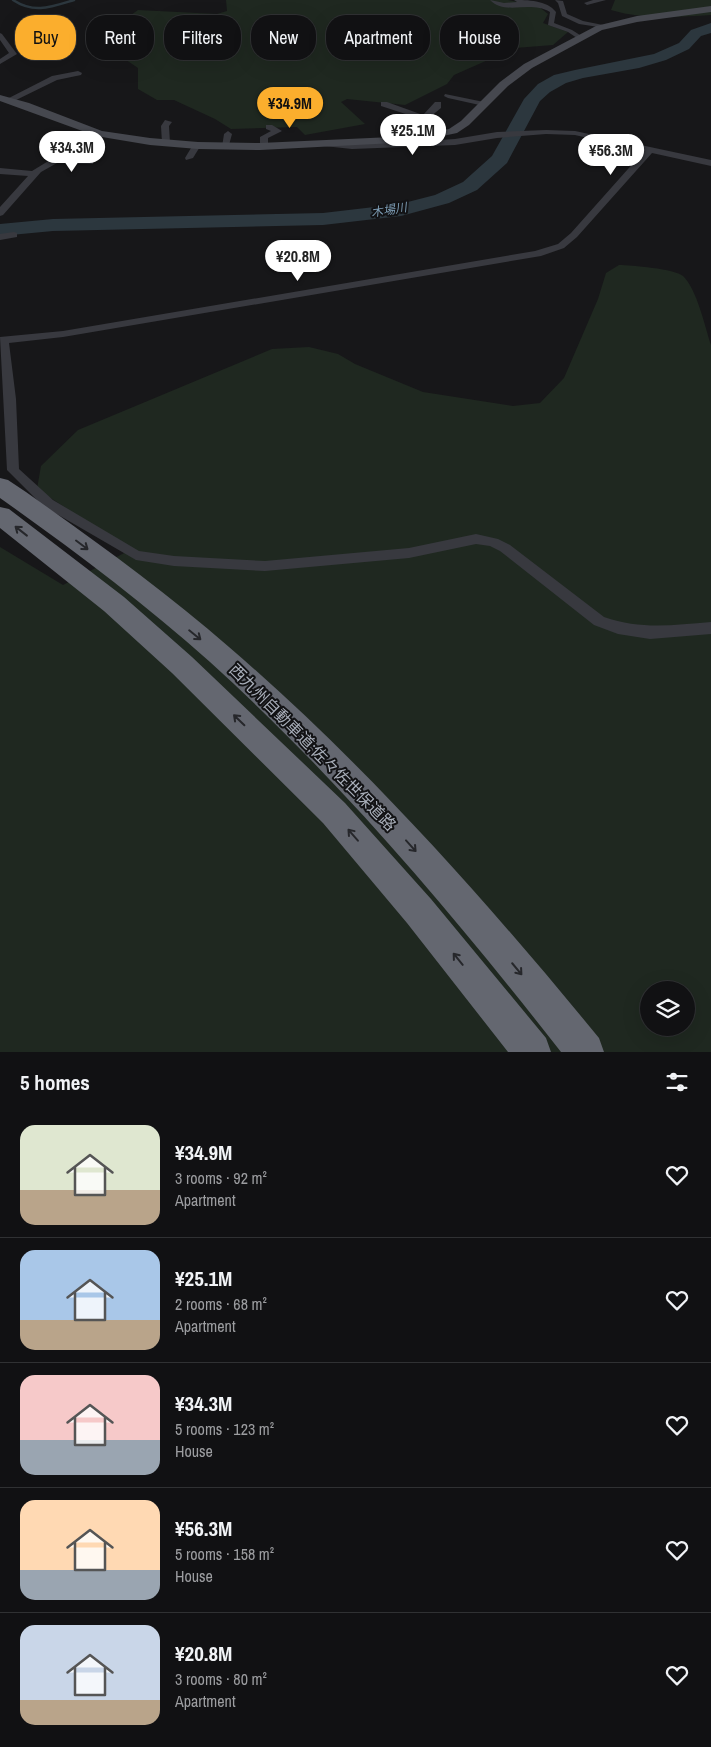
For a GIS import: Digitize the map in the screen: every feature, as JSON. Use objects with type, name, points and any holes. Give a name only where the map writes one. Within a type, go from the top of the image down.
[{"type":"highway","name":"西九州自動車道;佐々佐世保道路","points":[[10,481],[82,545],[227,662],[363,793],[449,887],[585,1052]]},
{"type":"highway","points":[[0,515],[114,604],[182,665],[334,813],[419,911],[532,1052]]},
{"type":"street","points":[[493,0],[499,4],[508,5],[521,1]]},
{"type":"street","points":[[500,0],[513,3],[521,1],[553,5],[561,2],[564,15],[581,23],[605,26]]},
{"type":"street","points":[[587,3],[603,4],[610,0]]},
{"type":"street","points":[[553,5],[554,14],[550,24],[570,31],[579,38]]},
{"type":"street","points":[[326,144],[349,138],[418,139],[454,131],[465,123],[504,84],[528,66],[579,38],[605,26],[637,19],[711,9]]},
{"type":"street","points":[[0,35],[13,54],[0,62]]},
{"type":"street","points":[[0,108],[8,100],[55,78],[78,73]]},
{"type":"street","points":[[448,96],[484,104]]},
{"type":"street","points":[[8,100],[99,134],[166,143],[225,146],[326,144],[352,146],[455,142],[497,135],[546,132],[575,133],[649,151],[711,163]]},
{"type":"street","points":[[384,104],[425,118]]},
{"type":"street","points":[[418,139],[425,118],[438,104]]},
{"type":"street","points":[[166,143],[165,126],[168,122]]},
{"type":"street","points":[[264,145],[264,137],[278,131],[269,127]]},
{"type":"street","points":[[0,213],[34,174],[99,134]]},
{"type":"street","points":[[225,146],[228,134]]},
{"type":"street","points":[[189,158],[197,145]]},
{"type":"street","points":[[10,481],[13,470],[10,399],[2,340],[72,332],[537,254],[561,246],[574,235],[649,151]]},
{"type":"street","points":[[55,160],[90,162]]},
{"type":"street","points":[[0,170],[34,174]]},
{"type":"street","points":[[0,237],[14,235]]},
{"type":"street","points":[[0,471],[10,481],[136,555],[174,561],[265,566],[409,553],[476,539],[493,542],[505,548],[599,621],[618,628],[650,632],[711,628]]},
{"type":"shaded area","points":[[226,0],[508,0],[538,6],[548,14],[543,23],[568,32],[553,45],[519,48],[519,15],[440,15],[440,60],[488,60],[454,75],[447,84],[405,105],[347,99],[341,102],[365,124],[305,135],[297,127],[231,129],[215,119],[174,100],[157,100],[138,89],[138,68],[126,60],[154,60],[154,15],[131,15],[138,10],[217,14],[227,11]]},
{"type":"shaded area","points":[[615,0],[711,0],[711,15],[661,17],[623,13],[611,10]]},
{"type":"shaded area","points":[[619,265],[662,269],[683,276],[696,299],[711,345],[711,1052],[0,1052],[0,547],[63,585],[130,550],[37,489],[41,466],[78,430],[272,349],[309,347],[338,354],[355,364],[423,392],[513,406],[540,403],[564,378],[598,299],[606,273]]},
{"type":"waterway","points":[[13,0],[35,8],[50,7],[74,0]]},
{"type":"waterway","name":"木場川","points":[[0,230],[53,225],[323,219],[401,210],[442,199],[470,186],[500,159],[533,99],[544,88],[560,79],[581,73],[639,63],[660,57],[684,46],[696,33],[711,28]]}]
